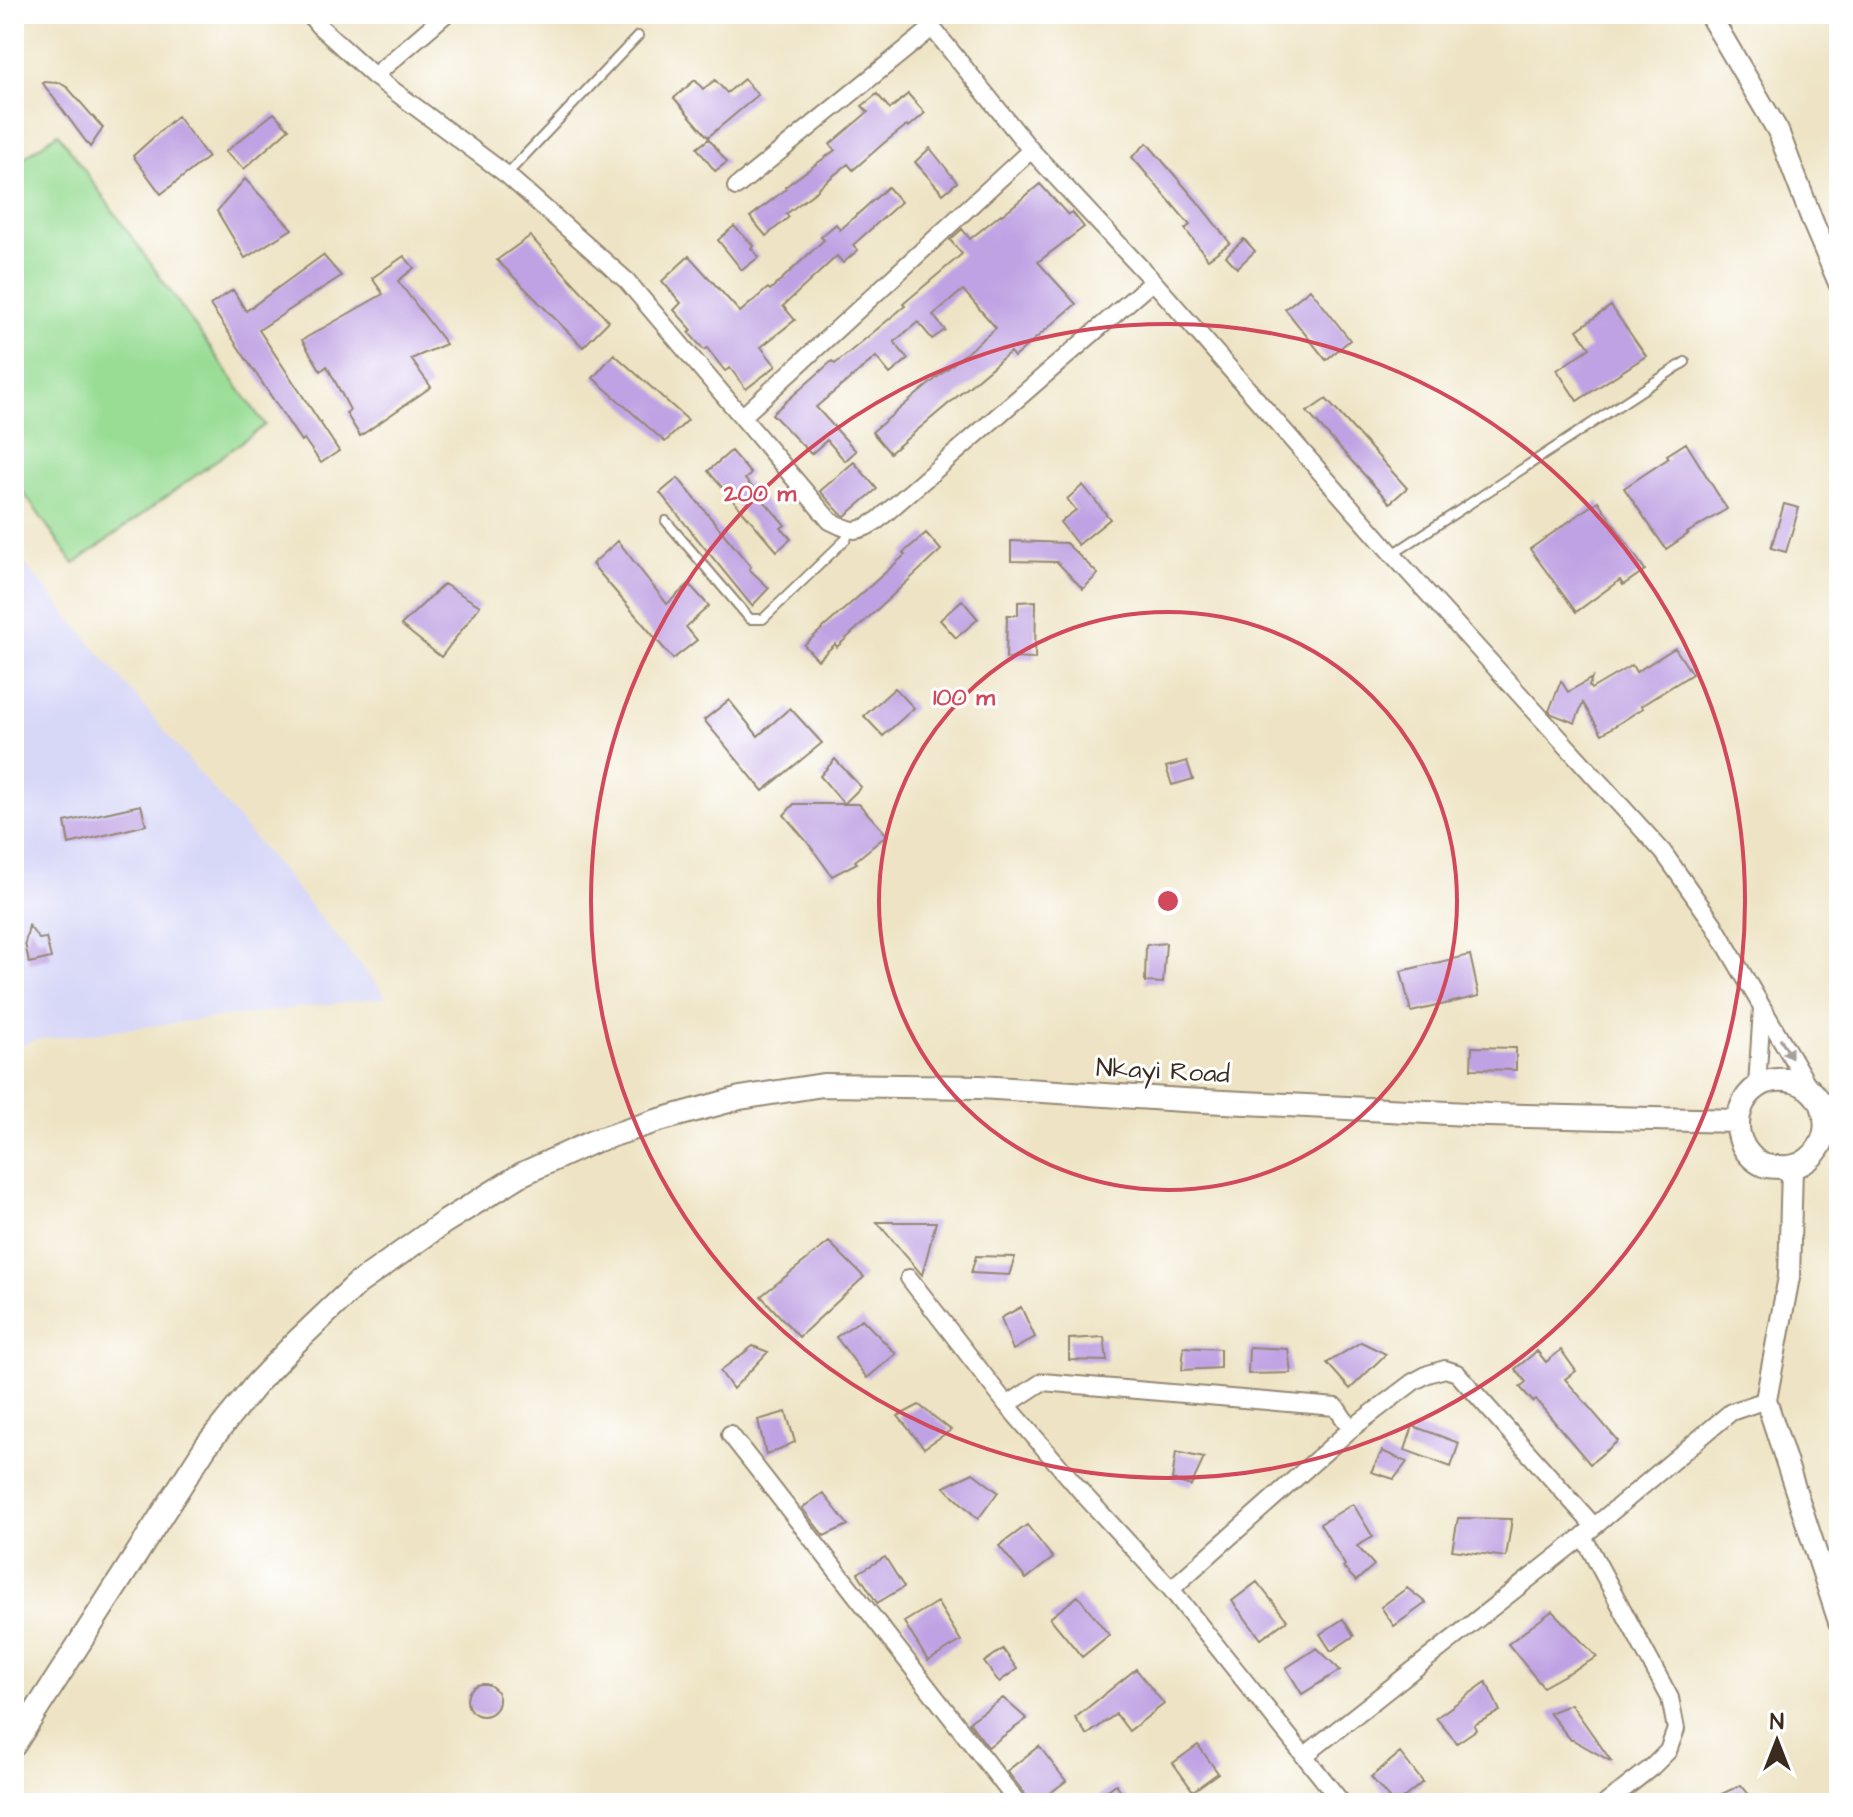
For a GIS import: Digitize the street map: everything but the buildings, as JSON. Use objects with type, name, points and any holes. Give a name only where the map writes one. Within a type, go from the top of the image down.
[{"type":"main road","points":[[1775,1080],[1793,1081],[1823,1100],[1830,1143],[1808,1161],[1792,1168],[1764,1166],[1743,1148],[1737,1121],[1740,1108],[1757,1086],[1775,1080]]},
{"type":"main road","name":"Nkayi Road","points":[[14,1745],[206,1446],[257,1383],[295,1343],[357,1284],[443,1223],[522,1174],[592,1142],[740,1098],[823,1085],[980,1087],[1473,1115],[1737,1121]]},
{"type":"street","points":[[309,14],[374,76],[507,175],[627,281],[830,521],[850,531],[862,531],[878,520],[1153,281]]},
{"type":"street","points":[[374,76],[446,14]]},
{"type":"street","points":[[921,14],[1031,150],[1153,281],[1392,554],[1663,852],[1713,923],[1762,1007],[1823,1100]]},
{"type":"street","points":[[1709,14],[1778,131],[1839,283]]},
{"type":"street","points":[[736,187],[932,28]]},
{"type":"street","points":[[743,416],[1031,150]]},
{"type":"street","points":[[1757,1086],[1762,1007]]},
{"type":"street","points":[[1792,1168],[1789,1277],[1766,1400],[1839,1622]]},
{"type":"street","points":[[909,1278],[1007,1405],[1171,1589],[1342,1803]]},
{"type":"street","points":[[1171,1589],[1351,1429],[1413,1382],[1445,1369],[1457,1373],[1588,1530],[1670,1698],[1676,1729],[1668,1751],[1614,1801]]},
{"type":"street","points":[[1007,1405],[1042,1382],[1336,1407],[1351,1429]]},
{"type":"street","points":[[1304,1756],[1731,1412],[1766,1400]]},
{"type":"street","points":[[730,1434],[1018,1803]]},
{"type":"lane","points":[[507,175],[638,36]]},
{"type":"lane","points":[[1392,554],[1685,362]]},
{"type":"lane","points":[[666,521],[750,619],[763,619],[846,539],[850,531]]},
{"type":"shaded area","points":[[14,551],[387,997],[35,1040],[14,1047]]},
{"type":"green space","points":[[58,133],[265,425],[74,564],[14,479],[14,165]]}]
